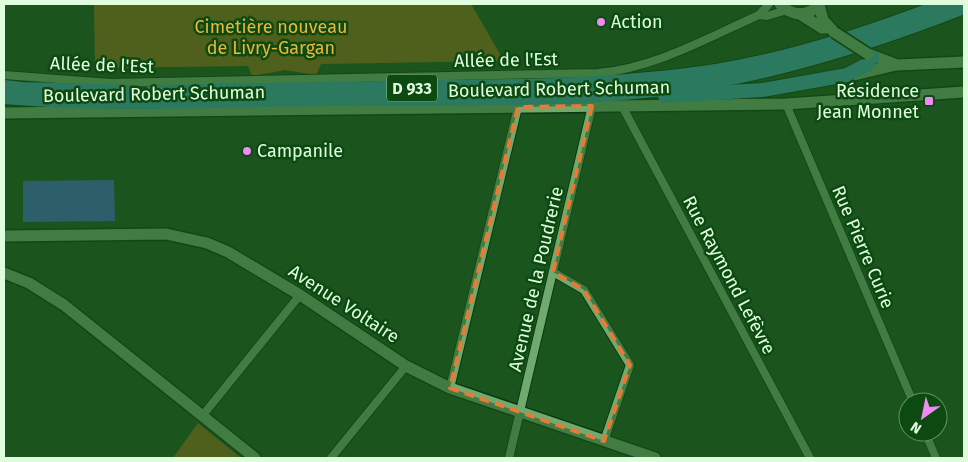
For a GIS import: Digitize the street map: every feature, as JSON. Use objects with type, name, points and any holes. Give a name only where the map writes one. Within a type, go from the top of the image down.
[{"type":"highway","name":"D 933","points":[[4,87],[123,92],[540,86],[631,82],[718,70],[818,48],[895,23],[944,4]]},
{"type":"highway","name":"D 933","points":[[4,97],[122,102],[541,96],[633,92],[721,80],[826,56],[964,7]]},
{"type":"highway","points":[[633,92],[646,96],[738,92],[847,75],[868,64],[870,55]]},
{"type":"street","name":"Allée de l'Est","points":[[4,75],[130,83],[598,74],[619,71],[659,59],[759,15],[769,4]]},
{"type":"street","points":[[800,14],[809,13],[819,4]]},
{"type":"street","points":[[819,4],[821,16],[831,30]]},
{"type":"street","name":"Allée de l'Est","points":[[759,15],[767,16],[784,7]]},
{"type":"street","points":[[784,7],[800,14],[822,28],[831,30],[870,55],[897,65]]},
{"type":"street","points":[[847,75],[858,75],[897,65],[964,62]]},
{"type":"street","name":"Boulevard Robert Schuman","points":[[4,114],[786,104],[964,92]]},
{"type":"street","name":"Rue Pierre Curie","points":[[786,104],[908,392]]},
{"type":"street","name":"Avenue de la Poudrerie","points":[[509,458],[592,106]]},
{"type":"street","name":"Rue Raymond Lefèvre","points":[[622,106],[810,458]]},
{"type":"street","points":[[450,388],[518,107]]},
{"type":"street","name":"Avenue Voltaire","points":[[4,236],[166,234],[207,243],[228,252],[300,295],[406,366],[450,388],[655,458]]},
{"type":"street","points":[[553,272],[584,290],[630,364],[604,441]]},
{"type":"street","points":[[4,273],[46,292],[255,458]]},
{"type":"street","points":[[203,415],[300,295]]},
{"type":"street","points":[[331,458],[406,366]]},
{"type":"street","points":[[929,442],[936,458]]},
{"type":"highlighted area","points":[[592,106],[553,272],[584,290],[630,365],[604,441],[450,388],[518,107]]},
{"type":"green space","name":"Cimetière nouveau de Livry-Gargan","points":[[94,4],[471,4],[504,61],[321,64],[316,75],[285,70],[252,76],[248,66],[95,68]]},
{"type":"green space","points":[[198,423],[241,458],[173,458]]},
{"type":"water","points":[[114,180],[115,221],[23,222],[23,181]]},
{"type":"place","name":"Action","points":[[601,22]]},
{"type":"place","name":"Résidence Jean Monnet","points":[[929,101]]},
{"type":"place","name":"Campanile","points":[[247,151]]}]
